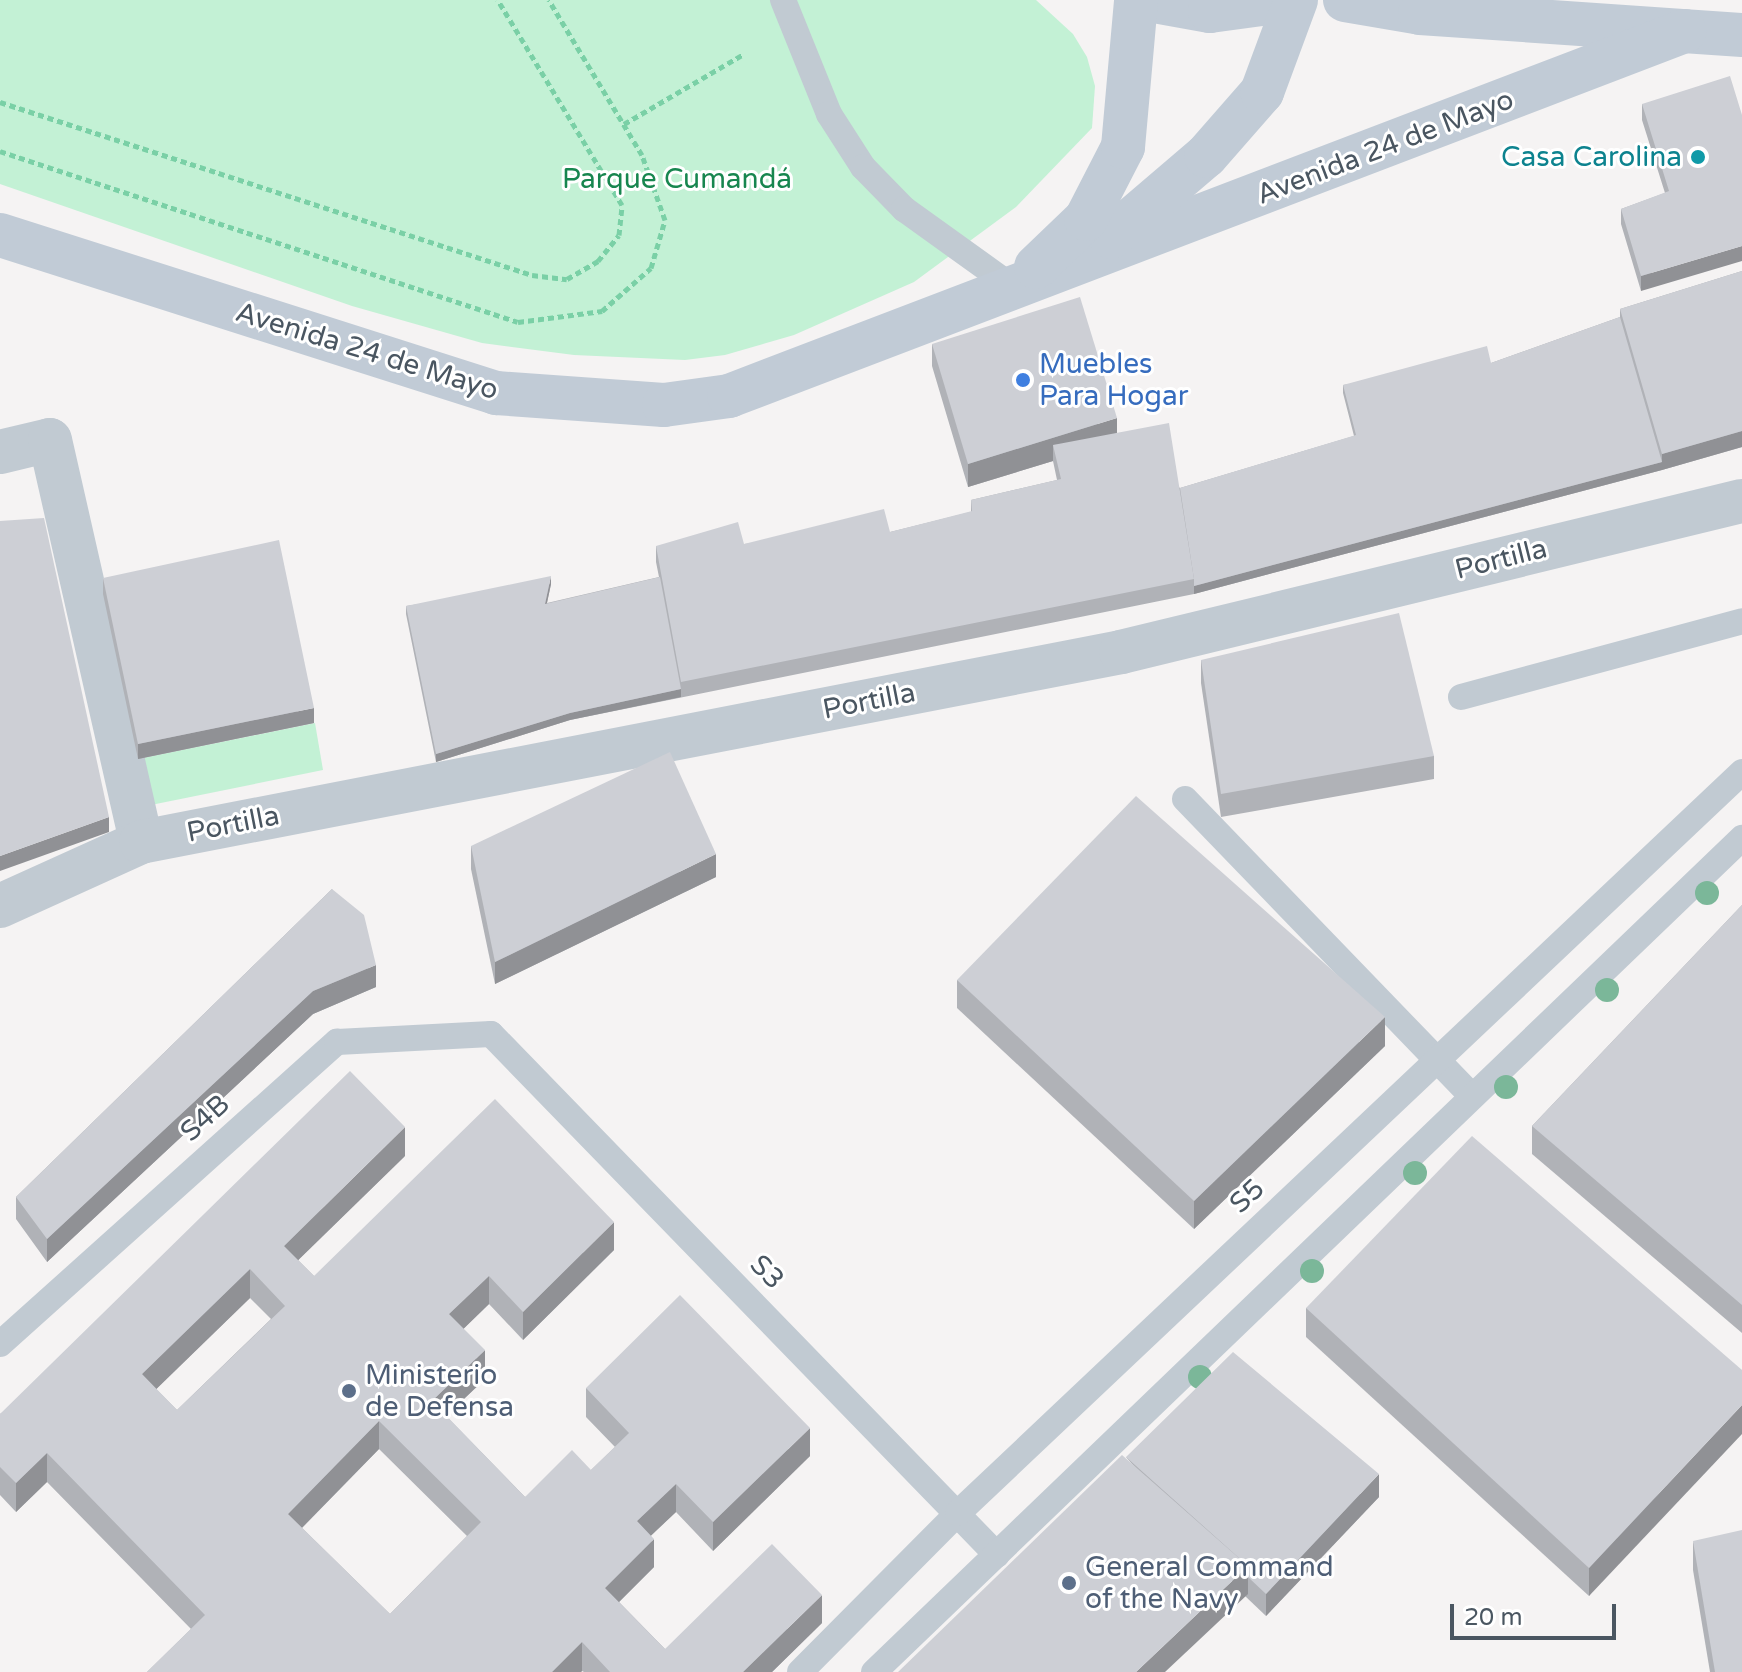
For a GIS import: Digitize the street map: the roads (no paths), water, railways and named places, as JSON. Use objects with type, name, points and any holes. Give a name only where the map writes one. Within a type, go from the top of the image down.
[{"type":"main road","name":"Avenida 24 de Mayo","points":[[1014,288],[1086,219],[1110,180],[1129,111],[1136,0]]},
{"type":"main road","points":[[1149,0],[1210,11],[1294,0]]},
{"type":"main road","name":"Avenida 24 de Mayo","points":[[1083,258],[1158,201],[1262,92],[1294,0]]},
{"type":"main road","points":[[1345,0],[1420,13],[1742,35]]},
{"type":"main road","name":"Avenida 24 de Mayo","points":[[0,235],[418,372],[496,393],[664,405],[729,396],[1014,288],[1083,258],[1270,192],[1685,31]]},
{"type":"street","points":[[0,452],[50,440],[141,842]]},
{"type":"street","name":"Portilla","points":[[0,906],[141,842],[1121,652],[1742,501]]},
{"type":"lane","points":[[783,0],[829,114],[863,167],[904,209],[1014,288]]},
{"type":"lane","points":[[1461,697],[1742,621]]},
{"type":"lane","name":"S5","points":[[800,1672],[958,1513],[1742,772]]},
{"type":"lane","points":[[1185,799],[1471,1095]]},
{"type":"lane","points":[[874,1672],[1471,1095],[1742,838]]},
{"type":"lane","name":"S4B","points":[[0,1344],[337,1042],[491,1034]]},
{"type":"lane","name":"S3","points":[[491,1034],[997,1555]]},
{"type":"place","name":"Casa Carolina","points":[[1698,157]]},
{"type":"place","name":"Muebles Para Hogar","points":[[1023,380]]},
{"type":"place","name":"Ministerio de Defensa","points":[[349,1391]]},
{"type":"place","name":"General Command of the Navy","points":[[1069,1583]]},
{"type":"park label","name":"Parque Cumandá","points":[[677,179]]}]
